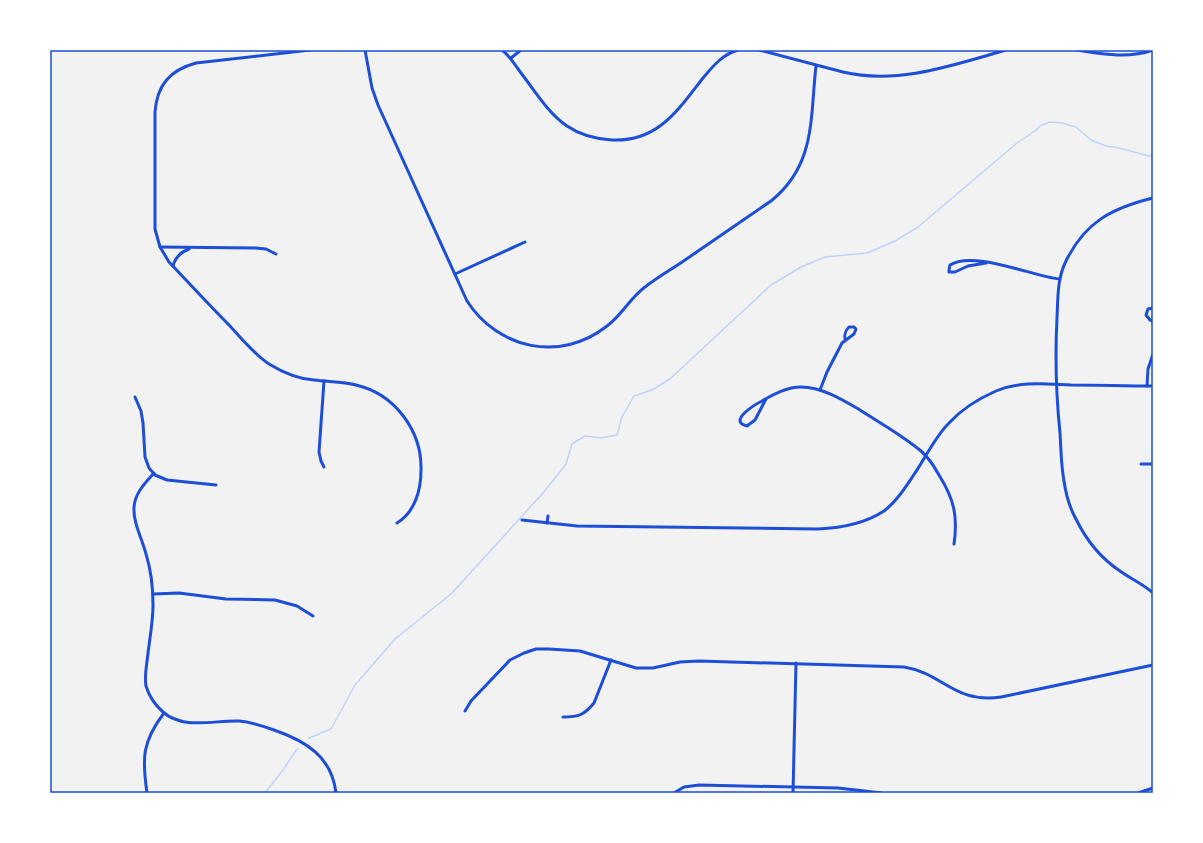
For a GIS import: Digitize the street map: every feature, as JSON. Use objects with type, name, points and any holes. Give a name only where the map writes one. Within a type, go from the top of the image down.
[{"type":"street","points":[[310,50],[196,63],[178,70],[163,83],[156,98],[154,112],[156,234],[160,248],[173,266],[263,359],[291,375],[306,379],[358,385],[375,392],[392,404],[402,414],[410,426],[420,453],[421,462],[420,482],[411,510],[407,516],[397,523]]},
{"type":"street","points":[[366,50],[369,75],[378,105],[467,301],[476,314],[502,336],[516,342],[535,346],[556,347],[575,343],[598,333],[616,318],[634,296],[644,287],[771,201],[783,191],[803,161],[808,145],[816,66]]},
{"type":"street","points":[[502,50],[511,58],[546,106],[559,120],[573,130],[588,136],[617,140],[640,136],[663,124],[676,112],[720,59],[731,52],[738,50]]},
{"type":"street","points":[[511,58],[521,50]]},
{"type":"street","points":[[759,50],[816,66],[866,76],[891,76],[919,73],[1006,50]]},
{"type":"street","points":[[1076,50],[1116,55],[1140,53],[1153,50]]},
{"type":"street","points":[[1153,198],[1118,208],[1106,215],[1089,228],[1071,252],[1063,268],[1058,288],[1056,332],[1056,384],[1062,469],[1072,512],[1089,541],[1104,558],[1121,572],[1153,593]]},
{"type":"street","points":[[455,274],[525,242]]},
{"type":"street","points":[[160,248],[255,248],[266,249],[276,254]]},
{"type":"street","points":[[173,266],[176,258],[181,253],[191,248]]},
{"type":"street","points":[[986,263],[968,266],[955,272],[950,272],[949,270],[950,265],[962,260],[986,263],[1025,270],[1049,278],[1060,279]]},
{"type":"street","points":[[1153,308],[1148,309],[1146,315],[1153,321]]},
{"type":"street","points":[[820,390],[827,372],[845,340],[848,327],[854,327],[856,329],[854,334],[845,340]]},
{"type":"street","points":[[1147,386],[1148,369],[1153,354]]},
{"type":"street","points":[[324,381],[319,452],[324,467]]},
{"type":"street","points":[[522,520],[577,526],[842,528],[867,520],[887,508],[903,490],[938,436],[949,423],[986,396],[1002,388],[1021,384],[1153,386]]},
{"type":"street","points":[[766,399],[755,420],[747,426],[743,425],[740,418],[756,404],[778,392],[794,387],[807,387],[820,390],[841,400],[863,412],[906,440],[926,456],[947,488],[953,504],[956,524],[954,544]]},
{"type":"street","points":[[135,397],[141,411],[146,461],[157,477],[167,480],[216,485]]},
{"type":"street","points":[[1141,464],[1153,464]]},
{"type":"street","points":[[154,473],[141,489],[134,508],[135,520],[149,565],[153,594],[153,616],[146,671],[146,683],[153,700],[164,713],[171,717],[185,721],[238,721],[252,723],[295,737],[312,749],[326,764],[333,779],[336,793]]},
{"type":"street","points":[[547,523],[548,516]]},
{"type":"street","points":[[153,594],[183,594],[226,599],[274,600],[297,606],[314,616]]},
{"type":"street","points":[[465,711],[471,701],[510,660],[536,649],[580,651],[636,668],[645,669],[687,661],[912,668],[923,672],[962,694],[986,698],[1001,697],[1153,665]]},
{"type":"street","points":[[563,717],[580,716],[594,703],[611,660]]},
{"type":"street","points":[[793,793],[796,664]]},
{"type":"street","points":[[147,793],[144,768],[145,749],[151,732],[164,713]]},
{"type":"street","points":[[674,793],[691,785],[838,788],[882,793]]},
{"type":"street","points":[[1138,793],[1153,788]]},
{"type":"waterway","points":[[309,738],[331,729],[355,685],[395,639],[452,593],[543,493],[566,464],[572,444],[585,436],[601,438],[617,435],[622,417],[634,396],[654,389],[671,378],[771,285],[801,267],[825,257],[867,253],[895,241],[918,227],[1017,143],[1040,126],[1049,122],[1062,123],[1076,127],[1091,140],[1106,146],[1149,156],[1153,155]]},
{"type":"waterway","points":[[265,793],[297,749]]}]
